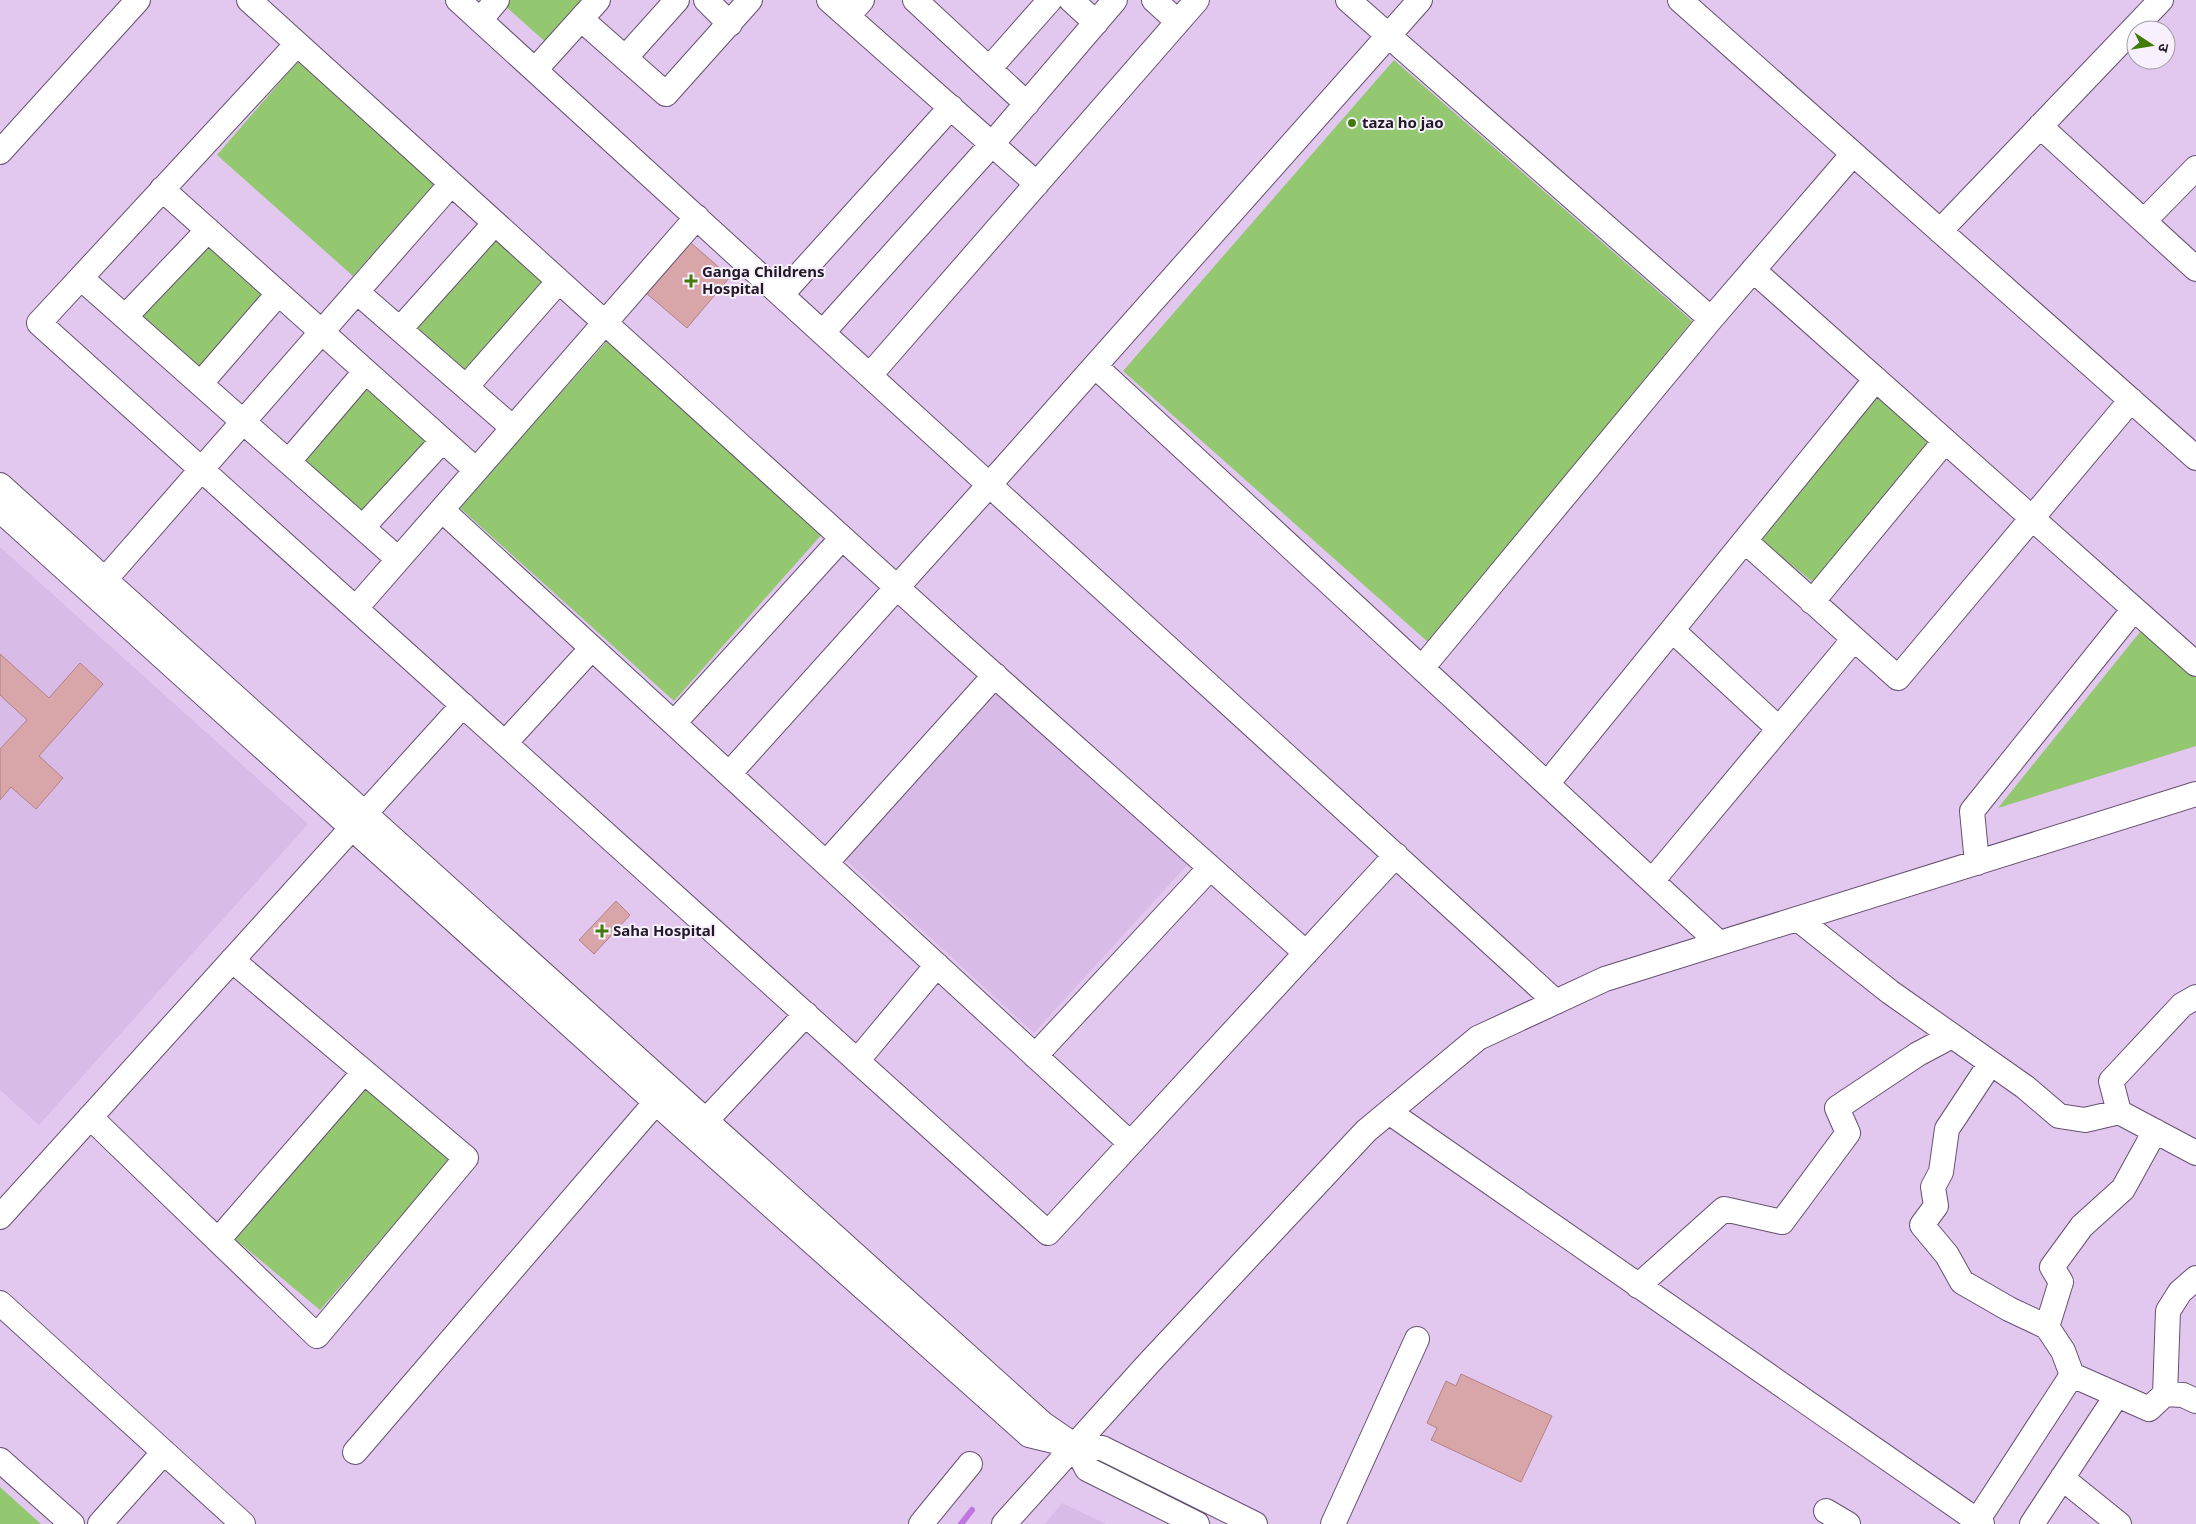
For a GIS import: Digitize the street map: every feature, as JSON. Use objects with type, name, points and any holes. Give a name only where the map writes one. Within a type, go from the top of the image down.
[{"type":"street","points":[[0,152],[138,0]]},
{"type":"street","points":[[249,0],[995,676],[1306,953]]},
{"type":"street","points":[[458,0],[1556,1002]]},
{"type":"street","points":[[480,20],[497,0]]},
{"type":"street","points":[[536,70],[598,0]]},
{"type":"street","points":[[625,58],[677,0]]},
{"type":"street","points":[[706,0],[730,24]]},
{"type":"street","points":[[581,19],[666,94],[750,0]]},
{"type":"street","points":[[829,0],[855,8],[951,107],[1037,184]]},
{"type":"street","points":[[989,69],[1050,0]]},
{"type":"street","points":[[1071,0],[1096,23]]},
{"type":"street","points":[[823,332],[992,144],[1115,0]]},
{"type":"street","points":[[1154,0],[1178,22]]},
{"type":"street","points":[[870,375],[1197,0]]},
{"type":"street","points":[[1348,0],[1711,319]]},
{"type":"street","points":[[728,774],[990,484],[1420,0]]},
{"type":"street","points":[[1680,0],[2196,458]]},
{"type":"street","points":[[1940,231],[2161,0]]},
{"type":"street","points":[[926,4],[1026,104]]},
{"type":"street","points":[[297,44],[39,323],[1048,1232],[1396,855]]},
{"type":"street","points":[[782,294],[951,107]]},
{"type":"street","points":[[2040,126],[2196,269]]},
{"type":"street","points":[[1422,668],[1711,319],[1852,154]]},
{"type":"street","points":[[2144,221],[2196,168]]},
{"type":"street","points":[[99,586],[452,184]]},
{"type":"street","points":[[162,189],[476,470]]},
{"type":"street","points":[[356,608],[697,217]]},
{"type":"street","points":[[400,329],[495,223]]},
{"type":"street","points":[[126,317],[208,230]]},
{"type":"street","points":[[1753,270],[2196,664]]},
{"type":"street","points":[[81,278],[244,420],[398,559]]},
{"type":"street","points":[[466,387],[559,281]]},
{"type":"street","points":[[357,292],[513,428]]},
{"type":"street","points":[[201,383],[278,294]]},
{"type":"street","points":[[1095,366],[1719,943]]},
{"type":"street","points":[[289,461],[365,372]]},
{"type":"street","points":[[1547,784],[1876,379]]},
{"type":"street","points":[[1745,541],[1898,678],[2131,400]]},
{"type":"street","points":[[363,527],[442,441]]},
{"type":"street","points":[[1812,602],[1945,441]]},
{"type":"street","points":[[0,485],[99,586],[699,1128],[1029,1435],[1075,1446],[1102,1448],[1255,1524]]},
{"type":"street","points":[[0,510],[99,586]]},
{"type":"street","points":[[442,510],[1130,1143]]},
{"type":"street","points":[[674,723],[842,538]]},
{"type":"street","points":[[1977,862],[1972,810],[2134,609]]},
{"type":"street","points":[[1672,630],[1779,729]]},
{"type":"street","points":[[1652,881],[1854,639]]},
{"type":"street","points":[[505,742],[592,648]]},
{"type":"street","points":[[826,863],[995,676]]},
{"type":"street","points":[[0,1217],[463,705]]},
{"type":"street","points":[[1004,1524],[1148,1364],[1359,1138],[1478,1038],[1605,979],[2196,794]]},
{"type":"street","points":[[358,820],[656,1102],[699,1128]]},
{"type":"street","points":[[1036,1056],[1210,868]]},
{"type":"street","points":[[1798,919],[1890,992],[2025,1087],[2058,1116],[2085,1120],[2119,1112],[2196,1153]]},
{"type":"street","points":[[90,1117],[317,1336],[466,1158],[232,960]]},
{"type":"street","points":[[857,1061],[937,966]]},
{"type":"street","points":[[2119,1112],[2111,1081],[2182,1005],[2196,997]]},
{"type":"street","points":[[699,1128],[806,1014]]},
{"type":"street","points":[[1638,1286],[1724,1210],[1782,1222],[1848,1133],[1837,1108],[1918,1054],[1952,1036]]},
{"type":"street","points":[[1990,1064],[1947,1129],[1940,1172],[1933,1187],[1936,1206],[1922,1225],[1947,1255],[1962,1282],[2009,1309],[2047,1326],[2063,1351],[2072,1375],[2149,1409],[2165,1394],[2168,1311],[2180,1292],[2196,1278]]},
{"type":"street","points":[[218,1240],[364,1072]]},
{"type":"street","points":[[355,1452],[656,1102]]},
{"type":"street","points":[[1388,1112],[1980,1522],[2072,1375]]},
{"type":"street","points":[[2047,1326],[2061,1282],[2052,1267],[2082,1226],[2122,1189],[2155,1131]]},
{"type":"street","points":[[0,1303],[243,1524]]},
{"type":"street","points":[[1333,1524],[1417,1339]]},
{"type":"street","points":[[2165,1394],[2183,1396],[2196,1401]]},
{"type":"street","points":[[2032,1524],[2117,1395]]},
{"type":"street","points":[[1075,1446],[1087,1469],[1197,1524]]},
{"type":"street","points":[[100,1524],[164,1452]]},
{"type":"street","points":[[0,1460],[72,1524]]},
{"type":"street","points":[[921,1524],[970,1464]]},
{"type":"street","points":[[2062,1478],[2119,1524]]},
{"type":"street","points":[[1826,1511],[1848,1524]]},
{"type":"shaded area","points":[[0,547],[308,824],[39,1125],[0,1090]]},
{"type":"shaded area","points":[[998,691],[1188,864],[1034,1033],[845,859]]},
{"type":"shaded area","points":[[1062,1503],[1106,1524],[1045,1524]]},
{"type":"green space","points":[[507,0],[592,0],[550,46],[503,4]]},
{"type":"green space","points":[[299,60],[436,182],[353,276],[217,155]]},
{"type":"green space","points":[[1394,60],[1692,321],[1429,643],[1123,371]]},
{"type":"green space","points":[[492,236],[548,284],[469,376],[413,328]]},
{"type":"green space","points":[[207,239],[268,295],[198,373],[137,317]]},
{"type":"green space","points":[[608,340],[823,533],[674,701],[459,507]]},
{"type":"green space","points":[[368,382],[431,439],[363,516],[299,458]]},
{"type":"green space","points":[[1878,393],[1932,437],[1814,583],[1760,539]]},
{"type":"green space","points":[[2144,627],[2196,675],[2196,746],[1998,808]]},
{"type":"green space","points":[[367,1086],[451,1158],[320,1310],[235,1239]]},
{"type":"green space","points":[[0,1487],[41,1524],[0,1524]]},
{"type":"building","points":[[690,242],[730,277],[687,328],[646,293]]},
{"type":"building","points":[[0,654],[49,698],[80,663],[103,684],[39,756],[63,778],[36,809],[11,787],[0,800],[0,749],[27,720],[0,695]]},
{"type":"building","points":[[616,901],[630,915],[594,954],[579,940]]},
{"type":"building","points":[[1461,1374],[1552,1416],[1521,1482],[1431,1440],[1437,1428],[1427,1423],[1446,1381],[1456,1386]]},
{"type":"waterway","points":[[961,1524],[972,1510]]},
{"type":"place","name":"taza ho jao","points":[[1352,123]]},
{"type":"place","name":"Ganga Childrens Hospital","points":[[691,281]]},
{"type":"place","name":"Saha Hospital","points":[[602,931]]}]
